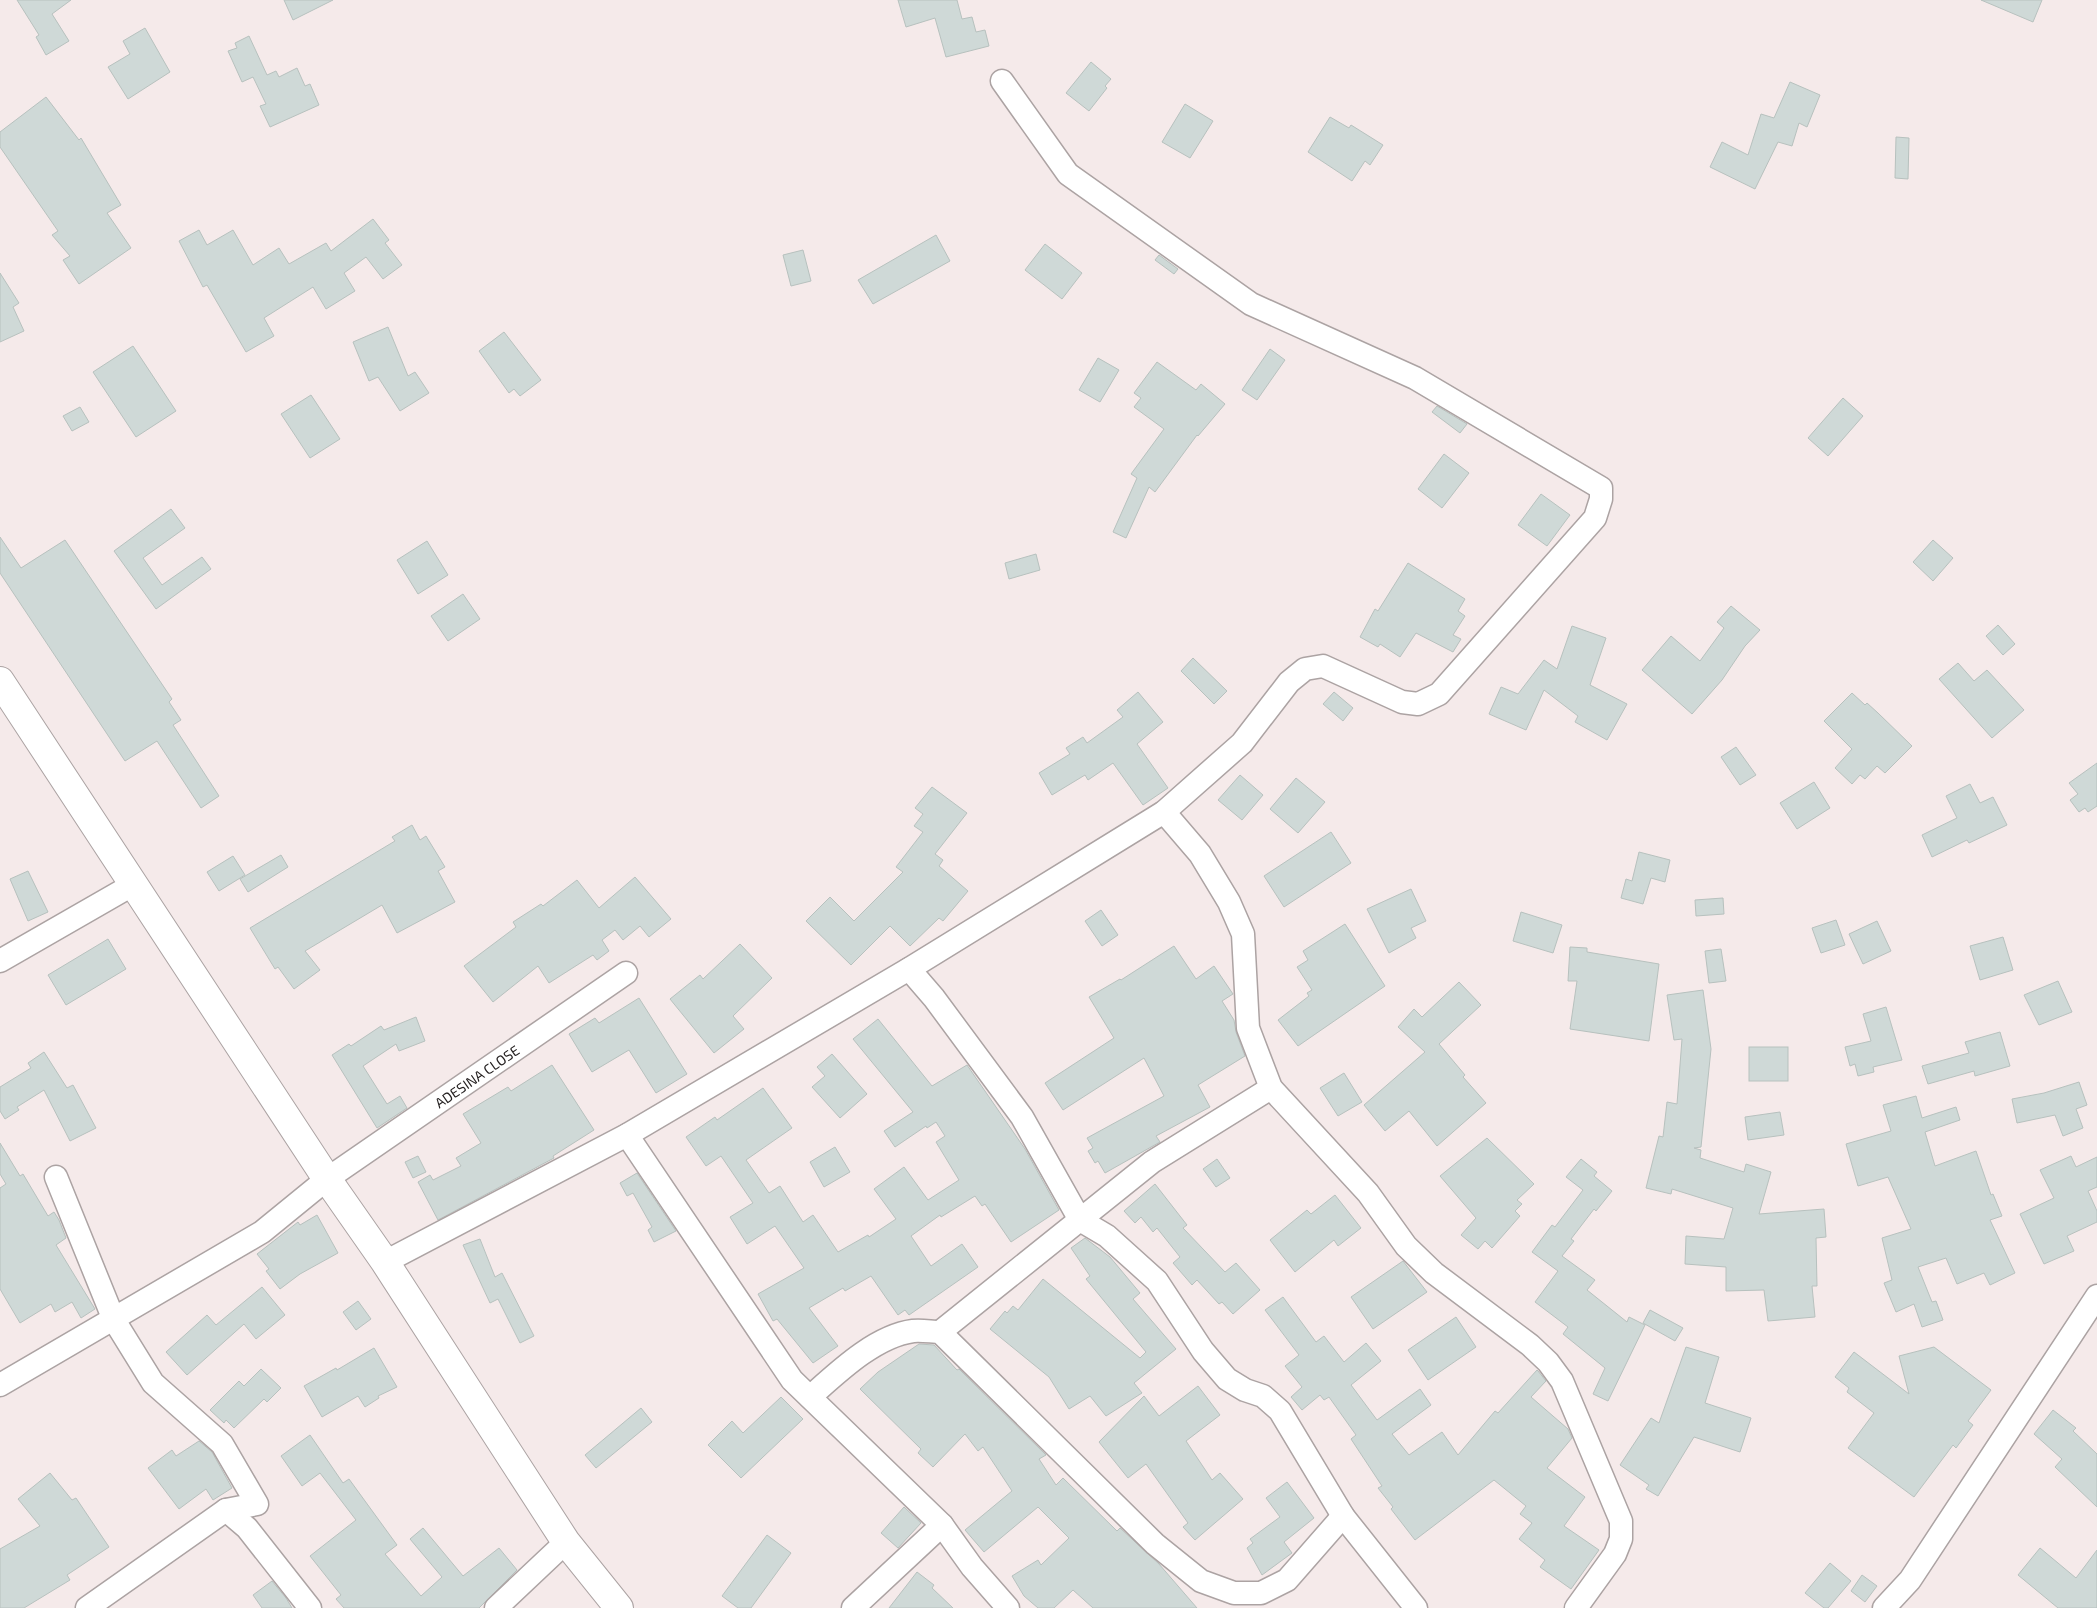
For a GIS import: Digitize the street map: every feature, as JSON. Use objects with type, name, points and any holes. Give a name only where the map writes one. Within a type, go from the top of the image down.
[{"type":"main road","points":[[0,681],[327,1179],[385,1262],[566,1542],[618,1608]]},
{"type":"street","points":[[385,1262],[627,1136],[909,969],[1164,812],[1242,743],[1289,682],[1305,669],[1323,666],[1402,702],[1418,704],[1439,694],[1594,518],[1601,499],[1601,488],[1415,378],[1251,304],[1068,174],[1002,81]]},
{"type":"street","points":[[1164,812],[1200,854],[1229,902],[1243,934],[1248,1028],[1271,1088],[1368,1193],[1406,1246],[1434,1273],[1530,1345],[1548,1362],[1562,1381],[1621,1521],[1622,1539],[1615,1554],[1576,1608]]},
{"type":"street","points":[[0,961],[134,884]]},
{"type":"street","points":[[909,969],[934,998],[1022,1117],[1080,1220],[1107,1236],[1157,1281],[1203,1351],[1227,1379],[1245,1390],[1263,1396],[1280,1411],[1343,1516],[1416,1608]]},
{"type":"street","name":"ADESINA CLOSE","points":[[0,1385],[262,1232],[327,1179],[626,973]]},
{"type":"street","points":[[810,1397],[850,1362],[889,1338],[913,1331],[940,1332],[1152,1162],[1271,1088]]},
{"type":"street","points":[[627,1136],[792,1380],[942,1525],[972,1567],[1008,1608]]},
{"type":"street","points":[[56,1177],[114,1320],[153,1384],[222,1444],[257,1504],[226,1510],[87,1608]]},
{"type":"street","points":[[1884,1608],[1910,1580],[2097,1296]]},
{"type":"street","points":[[940,1332],[1155,1544],[1201,1581],[1234,1593],[1261,1593],[1287,1580],[1343,1516]]},
{"type":"street","points":[[226,1510],[247,1528],[310,1608]]},
{"type":"street","points":[[853,1608],[942,1525]]},
{"type":"street","points":[[496,1608],[566,1542]]},
{"type":"building","points":[[17,0],[71,0],[52,14],[69,41],[46,55],[36,37],[39,35]]},
{"type":"building","points":[[284,0],[333,0],[293,20]]},
{"type":"building","points":[[898,0],[957,0],[962,19],[972,17],[976,32],[985,30],[989,46],[946,57],[935,18],[906,27]]},
{"type":"building","points":[[1981,0],[2042,0],[2033,22]]},
{"type":"building","points":[[145,28],[170,72],[128,99],[108,67],[130,54],[123,41]]},
{"type":"building","points":[[249,36],[267,75],[276,71],[279,77],[297,68],[305,86],[310,84],[319,105],[270,127],[260,106],[266,104],[253,77],[242,82],[228,51],[237,48],[235,43]]},
{"type":"building","points":[[1091,62],[1111,79],[1105,86],[1107,88],[1089,111],[1066,93]]},
{"type":"building","points":[[1790,82],[1820,95],[1807,127],[1799,123],[1792,146],[1778,142],[1755,189],[1710,167],[1722,142],[1748,155],[1761,114],[1774,118]]},
{"type":"building","points":[[46,97],[79,140],[81,138],[121,205],[107,213],[131,248],[79,284],[63,260],[70,256],[52,235],[58,231],[0,147],[0,132]]},
{"type":"building","points":[[1185,104],[1213,121],[1190,158],[1162,142]]},
{"type":"building","points":[[1330,117],[1349,128],[1351,125],[1383,145],[1370,165],[1365,161],[1352,181],[1308,152]]},
{"type":"building","points":[[1896,137],[1909,138],[1908,179],[1895,178]]},
{"type":"building","points":[[373,219],[389,240],[385,243],[402,265],[383,279],[366,257],[344,273],[355,291],[326,309],[313,287],[264,318],[274,336],[246,352],[207,285],[203,287],[179,241],[199,230],[207,245],[233,230],[253,265],[279,248],[289,264],[326,243],[331,251]]},
{"type":"building","points":[[936,235],[950,261],[873,304],[858,280]]},
{"type":"building","points":[[1045,244],[1082,273],[1062,299],[1025,270]]},
{"type":"building","points":[[803,250],[811,281],[791,286],[783,255]]},
{"type":"building","points":[[1159,255],[1178,269],[1174,274],[1155,260]]},
{"type":"building","points":[[0,273],[19,303],[13,307],[24,331],[0,342]]},
{"type":"building","points":[[388,327],[408,376],[415,372],[429,393],[400,411],[378,377],[369,381],[353,342]]},
{"type":"building","points":[[504,332],[541,380],[520,396],[514,389],[509,393],[479,351]]},
{"type":"building","points":[[133,346],[176,411],[136,437],[93,372]]},
{"type":"building","points":[[1270,349],[1285,360],[1257,400],[1242,390]]},
{"type":"building","points":[[1098,358],[1119,370],[1100,402],[1079,390]]},
{"type":"building","points":[[1157,362],[1196,390],[1201,384],[1225,404],[1197,435],[1155,492],[1149,487],[1126,538],[1113,532],[1137,478],[1131,474],[1164,429],[1134,407],[1141,398],[1134,393]]},
{"type":"building","points":[[311,395],[340,439],[310,458],[281,414]]},
{"type":"building","points":[[1843,398],[1863,416],[1828,456],[1808,438]]},
{"type":"building","points":[[1437,406],[1467,424],[1460,433],[1432,412]]},
{"type":"building","points":[[80,407],[89,422],[72,431],[63,416]]},
{"type":"building","points":[[1444,454],[1469,473],[1442,508],[1418,489]]},
{"type":"building","points":[[1541,494],[1570,515],[1547,546],[1518,525]]},
{"type":"building","points":[[171,509],[185,528],[143,558],[162,585],[202,557],[211,569],[156,609],[114,551]]},
{"type":"building","points":[[0,537],[21,568],[65,540],[172,699],[169,702],[181,720],[173,725],[219,796],[201,808],[157,741],[125,761],[0,573]]},
{"type":"building","points":[[1933,540],[1953,558],[1933,581],[1913,562]]},
{"type":"building","points":[[427,541],[448,575],[418,594],[397,560]]},
{"type":"building","points":[[1036,554],[1040,570],[1009,579],[1005,563]]},
{"type":"building","points":[[1408,563],[1465,599],[1458,611],[1465,616],[1453,635],[1461,639],[1453,652],[1416,633],[1400,657],[1380,644],[1378,647],[1360,637],[1375,609],[1378,611]]},
{"type":"building","points":[[463,594],[480,619],[448,641],[431,616]]},
{"type":"building","points":[[1731,606],[1760,630],[1745,646],[1722,680],[1692,714],[1642,670],[1671,636],[1700,661],[1724,628],[1717,622]]},
{"type":"building","points":[[1998,625],[2015,644],[2003,655],[1986,636]]},
{"type":"building","points":[[1572,626],[1606,638],[1590,685],[1627,704],[1607,740],[1575,722],[1578,716],[1544,690],[1526,730],[1489,714],[1501,687],[1518,694],[1544,660],[1557,669]]},
{"type":"building","points":[[1193,658],[1227,691],[1214,704],[1181,671]]},
{"type":"building","points":[[1958,663],[1974,681],[1987,670],[2024,710],[1992,738],[1939,679]]},
{"type":"building","points":[[1138,692],[1163,722],[1137,744],[1168,788],[1143,805],[1113,763],[1088,780],[1085,775],[1052,795],[1039,773],[1070,754],[1066,748],[1083,737],[1087,743],[1123,717],[1117,710]]},
{"type":"building","points":[[1334,692],[1353,708],[1343,721],[1323,704]]},
{"type":"building","points":[[1852,693],[1865,705],[1867,703],[1912,746],[1885,773],[1877,766],[1865,779],[1860,775],[1852,784],[1835,768],[1852,749],[1824,721]]},
{"type":"building","points":[[1736,747],[1756,775],[1740,785],[1721,757]]},
{"type":"building","points":[[2097,763],[2097,806],[2088,812],[2085,808],[2079,812],[2070,800],[2078,794],[2069,783]]},
{"type":"building","points":[[1240,775],[1263,795],[1242,820],[1218,800]]},
{"type":"building","points":[[1296,778],[1325,802],[1298,833],[1270,809]]},
{"type":"building","points":[[1814,782],[1830,808],[1797,829],[1780,803]]},
{"type":"building","points":[[1970,784],[1980,803],[1993,797],[2007,825],[1969,843],[1967,840],[1932,857],[1922,835],[1957,818],[1946,796]]},
{"type":"building","points":[[932,787],[967,813],[935,854],[943,860],[939,866],[968,891],[943,921],[939,918],[910,946],[890,926],[851,965],[806,921],[830,897],[854,921],[903,872],[896,867],[923,832],[914,826],[923,814],[915,808]]},
{"type":"building","points":[[412,825],[420,840],[426,836],[445,867],[438,871],[455,902],[397,933],[382,905],[305,951],[320,970],[294,989],[278,967],[275,969],[250,928],[395,841],[392,837]]},
{"type":"building","points":[[1331,832],[1351,863],[1284,907],[1264,876]]},
{"type":"building","points":[[1639,852],[1670,860],[1665,882],[1651,878],[1643,904],[1621,898],[1626,879],[1632,881]]},
{"type":"building","points":[[281,855],[288,867],[248,892],[240,879]]},
{"type":"building","points":[[233,856],[245,875],[219,891],[207,872]]},
{"type":"building","points":[[28,871],[48,912],[28,921],[10,879]]},
{"type":"building","points":[[635,877],[671,919],[649,937],[640,926],[623,940],[615,930],[602,940],[609,951],[597,960],[593,955],[549,983],[538,966],[493,1002],[464,966],[516,927],[513,922],[541,904],[543,906],[577,880],[599,908]]},
{"type":"building","points":[[1411,889],[1426,921],[1411,928],[1416,938],[1389,953],[1367,909]]},
{"type":"building","points":[[1723,898],[1724,914],[1696,916],[1695,900]]},
{"type":"building","points":[[1101,910],[1118,935],[1102,946],[1085,921]]},
{"type":"building","points":[[1521,912],[1562,925],[1553,953],[1513,941]]},
{"type":"building","points":[[1836,920],[1845,945],[1821,953],[1812,928]]},
{"type":"building","points":[[1877,921],[1891,951],[1863,964],[1849,934]]},
{"type":"building","points":[[1345,924],[1385,986],[1298,1046],[1278,1020],[1309,996],[1307,993],[1312,990],[1297,967],[1308,960],[1303,951]]},
{"type":"building","points":[[2003,937],[2013,970],[1980,980],[1970,946]]},
{"type":"building","points":[[108,939],[126,969],[66,1005],[48,975]]},
{"type":"building","points":[[740,944],[772,978],[733,1016],[744,1029],[714,1053],[670,999],[700,975],[703,979]]},
{"type":"building","points":[[1174,946],[1196,979],[1214,966],[1233,994],[1222,1001],[1234,1020],[1236,1032],[1245,1056],[1198,1085],[1210,1107],[1156,1136],[1160,1142],[1105,1173],[1098,1161],[1095,1163],[1088,1151],[1093,1148],[1087,1138],[1164,1096],[1144,1058],[1063,1110],[1045,1083],[1114,1038],[1089,997],[1121,980]]},
{"type":"building","points":[[1570,947],[1587,948],[1587,952],[1659,964],[1649,1041],[1570,1029],[1577,981],[1568,981]]},
{"type":"building","points":[[1721,949],[1726,981],[1709,983],[1705,951]]},
{"type":"building","points":[[2058,981],[2072,1012],[2039,1025],[2024,995]]},
{"type":"building","points":[[1459,982],[1481,1005],[1439,1044],[1465,1075],[1463,1077],[1486,1103],[1437,1146],[1409,1111],[1385,1131],[1364,1105],[1425,1052],[1398,1027],[1414,1009],[1422,1017]]},
{"type":"building","points":[[1703,990],[1711,1049],[1701,1147],[1694,1148],[1701,1150],[1700,1158],[1744,1172],[1746,1164],[1771,1172],[1759,1214],[1824,1209],[1826,1237],[1816,1238],[1817,1286],[1812,1286],[1815,1317],[1768,1321],[1764,1290],[1726,1291],[1726,1267],[1685,1264],[1686,1236],[1724,1239],[1733,1208],[1672,1189],[1671,1194],[1646,1188],[1659,1136],[1663,1137],[1667,1102],[1677,1104],[1682,1039],[1674,1040],[1667,995]]},
{"type":"building","points":[[639,998],[687,1074],[656,1093],[629,1050],[592,1072],[569,1034],[595,1018],[599,1023]]},
{"type":"building","points":[[1886,1007],[1902,1060],[1873,1067],[1874,1072],[1858,1076],[1855,1064],[1850,1066],[1845,1047],[1871,1041],[1863,1014]]},
{"type":"building","points":[[416,1017],[425,1041],[399,1051],[396,1044],[363,1066],[387,1104],[400,1096],[407,1108],[377,1128],[332,1055],[349,1044],[351,1046],[381,1026],[384,1030]]},
{"type":"building","points":[[878,1019],[932,1086],[967,1065],[1025,1149],[1059,1210],[1011,1242],[985,1204],[982,1206],[975,1196],[941,1217],[940,1215],[911,1236],[931,1266],[962,1244],[978,1267],[909,1315],[905,1310],[898,1315],[871,1276],[845,1291],[843,1288],[809,1308],[838,1346],[813,1363],[777,1319],[773,1321],[758,1294],[804,1268],[775,1226],[747,1244],[730,1217],[753,1203],[721,1156],[706,1166],[686,1137],[715,1117],[717,1120],[763,1088],[792,1128],[746,1160],[769,1193],[780,1186],[803,1222],[813,1215],[838,1252],[868,1235],[869,1237],[896,1219],[874,1189],[904,1167],[928,1200],[959,1180],[936,1142],[945,1136],[936,1122],[927,1128],[926,1126],[895,1147],[884,1131],[913,1112],[853,1039]]},
{"type":"building","points":[[2000,1032],[2010,1066],[1975,1076],[1974,1071],[1928,1084],[1922,1066],[1969,1053],[1965,1042]]},
{"type":"building","points":[[1749,1047],[1788,1047],[1788,1081],[1749,1081]]},
{"type":"building","points":[[44,1052],[67,1088],[73,1085],[96,1128],[70,1141],[44,1090],[17,1107],[19,1110],[5,1119],[0,1111],[0,1087],[31,1068],[28,1063]]},
{"type":"building","points":[[832,1054],[867,1094],[840,1118],[812,1087],[825,1076],[817,1067]]},
{"type":"building","points":[[552,1065],[594,1130],[553,1156],[554,1158],[438,1220],[418,1182],[430,1175],[433,1180],[461,1166],[456,1158],[481,1143],[463,1114],[508,1087],[511,1091]]},
{"type":"building","points":[[1344,1073],[1362,1102],[1338,1116],[1320,1088]]},
{"type":"building","points":[[2079,1082],[2087,1105],[2076,1109],[2083,1128],[2063,1136],[2055,1115],[2017,1123],[2012,1099],[2044,1093]]},
{"type":"building","points":[[1916,1096],[1922,1118],[1956,1107],[1960,1120],[1925,1132],[1935,1166],[1976,1151],[1991,1195],[1993,1194],[2002,1216],[1990,1220],[2015,1273],[1990,1285],[1984,1273],[1957,1284],[1946,1258],[1918,1267],[1932,1302],[1936,1301],[1943,1320],[1922,1327],[1914,1304],[1896,1312],[1884,1283],[1892,1280],[1882,1238],[1911,1229],[1888,1177],[1858,1186],[1846,1144],[1891,1131],[1883,1105]]},
{"type":"building","points":[[1780,1112],[1784,1135],[1748,1140],[1745,1117]]},
{"type":"building","points":[[1487,1138],[1534,1184],[1517,1200],[1522,1204],[1515,1211],[1520,1216],[1492,1248],[1485,1241],[1478,1249],[1461,1235],[1476,1218],[1440,1176]]},
{"type":"building","points":[[0,1143],[20,1176],[23,1174],[48,1216],[54,1212],[59,1220],[66,1238],[56,1245],[95,1309],[81,1318],[72,1302],[55,1312],[51,1304],[20,1323],[0,1289],[0,1188],[6,1184],[0,1174]]},
{"type":"building","points":[[835,1147],[850,1172],[824,1187],[810,1162]]},
{"type":"building","points":[[418,1156],[426,1172],[413,1178],[405,1162]]},
{"type":"building","points":[[2071,1156],[2076,1167],[2097,1157],[2097,1187],[2088,1191],[2097,1211],[2097,1222],[2067,1236],[2074,1251],[2044,1264],[2020,1214],[2054,1198],[2040,1170]]},
{"type":"building","points":[[1217,1159],[1230,1178],[1216,1187],[1203,1169]]},
{"type":"building","points":[[1581,1159],[1597,1172],[1594,1176],[1612,1191],[1596,1211],[1594,1209],[1571,1239],[1574,1241],[1562,1256],[1595,1280],[1587,1290],[1627,1322],[1629,1317],[1645,1325],[1608,1401],[1593,1394],[1605,1368],[1563,1334],[1568,1327],[1535,1302],[1558,1271],[1532,1252],[1552,1225],[1555,1227],[1583,1190],[1566,1177]]},
{"type":"building","points":[[637,1173],[676,1231],[654,1242],[648,1230],[652,1227],[633,1193],[627,1196],[620,1183]]},
{"type":"building","points":[[1155,1184],[1187,1225],[1183,1228],[1225,1272],[1236,1263],[1260,1290],[1233,1314],[1222,1302],[1219,1304],[1197,1280],[1192,1285],[1173,1263],[1180,1257],[1157,1228],[1153,1232],[1141,1217],[1135,1223],[1124,1211]]},
{"type":"building","points":[[1335,1195],[1361,1228],[1338,1246],[1334,1240],[1295,1272],[1270,1240],[1307,1210],[1311,1214]]},
{"type":"building","points":[[317,1215],[338,1253],[300,1274],[280,1289],[266,1271],[269,1269],[257,1254],[298,1222],[300,1225]]},
{"type":"building","points":[[1085,1238],[1110,1257],[1140,1293],[1133,1299],[1176,1349],[1134,1383],[1142,1393],[1106,1416],[1090,1396],[1069,1409],[1049,1377],[990,1329],[1005,1311],[1007,1313],[1013,1306],[1018,1310],[1043,1279],[1140,1358],[1146,1352],[1086,1279],[1090,1276],[1071,1248]]},
{"type":"building","points":[[480,1239],[495,1277],[502,1273],[534,1336],[520,1343],[498,1299],[490,1303],[463,1245]]},
{"type":"building","points":[[1403,1261],[1427,1292],[1373,1329],[1351,1297]]},
{"type":"building","points":[[262,1287],[285,1315],[256,1339],[244,1324],[187,1375],[166,1352],[207,1315],[216,1325]]},
{"type":"building","points":[[1283,1297],[1316,1342],[1324,1336],[1344,1362],[1366,1343],[1381,1361],[1351,1385],[1377,1420],[1420,1389],[1431,1405],[1392,1434],[1409,1455],[1442,1432],[1458,1455],[1495,1411],[1498,1413],[1538,1371],[1546,1381],[1531,1397],[1568,1429],[1572,1438],[1547,1468],[1585,1497],[1564,1526],[1599,1550],[1571,1589],[1540,1567],[1545,1560],[1519,1539],[1532,1523],[1520,1514],[1526,1506],[1494,1480],[1415,1540],[1391,1509],[1393,1507],[1378,1488],[1382,1486],[1351,1439],[1356,1435],[1329,1397],[1324,1400],[1320,1395],[1302,1410],[1291,1397],[1302,1387],[1285,1366],[1299,1355],[1265,1310]]},
{"type":"building","points":[[358,1301],[371,1319],[356,1330],[343,1312]]},
{"type":"building","points":[[1650,1310],[1683,1328],[1675,1341],[1643,1323]]},
{"type":"building","points":[[1456,1317],[1476,1347],[1428,1380],[1408,1350]]},
{"type":"building","points":[[919,1344],[934,1345],[957,1370],[959,1369],[1046,1455],[1039,1459],[1056,1485],[1063,1478],[1117,1531],[1120,1528],[1159,1564],[1197,1608],[1093,1608],[1073,1590],[1054,1608],[1038,1608],[1024,1596],[1012,1576],[1038,1560],[1041,1565],[1069,1538],[1038,1507],[984,1552],[965,1530],[1012,1491],[983,1447],[978,1451],[965,1434],[933,1467],[918,1453],[921,1449],[860,1389],[878,1372]]},
{"type":"building","points":[[1686,1347],[1719,1357],[1705,1403],[1751,1418],[1740,1452],[1694,1437],[1658,1496],[1646,1489],[1649,1485],[1620,1465],[1651,1418],[1659,1423]]},
{"type":"building","points":[[1934,1347],[1991,1390],[1968,1421],[1973,1425],[1956,1448],[1953,1445],[1914,1497],[1848,1448],[1874,1413],[1847,1392],[1849,1388],[1835,1377],[1854,1352],[1909,1394],[1899,1356]]},
{"type":"building","points":[[374,1348],[397,1387],[378,1396],[379,1398],[365,1407],[358,1396],[322,1417],[304,1386],[336,1368],[337,1370]]},
{"type":"building","points":[[261,1369],[281,1388],[267,1402],[264,1399],[234,1428],[226,1420],[224,1423],[210,1410],[239,1381],[244,1386]]},
{"type":"building","points":[[1198,1386],[1220,1415],[1186,1441],[1212,1480],[1220,1473],[1243,1499],[1195,1540],[1183,1527],[1188,1523],[1146,1464],[1128,1478],[1099,1442],[1144,1396],[1159,1416]]},
{"type":"building","points":[[781,1397],[803,1419],[741,1478],[708,1445],[732,1421],[743,1433]]},
{"type":"building","points":[[641,1408],[652,1422],[596,1468],[585,1455]]},
{"type":"building","points":[[2053,1410],[2076,1428],[2073,1431],[2097,1454],[2097,1507],[2055,1467],[2062,1459],[2034,1434]]},
{"type":"building","points":[[310,1435],[343,1483],[349,1479],[397,1545],[385,1554],[421,1596],[442,1577],[410,1539],[423,1528],[463,1576],[499,1548],[517,1570],[479,1608],[344,1608],[336,1599],[341,1595],[310,1556],[356,1520],[320,1473],[302,1486],[281,1456]]},
{"type":"building","points":[[199,1441],[212,1452],[232,1488],[213,1500],[206,1489],[179,1509],[148,1468],[172,1450],[176,1456]]},
{"type":"building","points":[[50,1473],[72,1500],[76,1498],[109,1547],[67,1575],[70,1580],[24,1608],[0,1608],[0,1549],[40,1526],[18,1499]]},
{"type":"building","points":[[1287,1482],[1314,1518],[1284,1542],[1292,1553],[1262,1575],[1247,1548],[1253,1543],[1250,1539],[1280,1517],[1266,1498]]},
{"type":"building","points":[[904,1507],[921,1523],[898,1548],[881,1533]]},
{"type":"building","points":[[767,1535],[791,1553],[751,1608],[738,1608],[722,1596]]},
{"type":"building","points":[[2040,1548],[2076,1578],[2097,1550],[2097,1608],[2058,1608],[2018,1575]]},
{"type":"building","points":[[1830,1563],[1851,1581],[1828,1608],[1824,1608],[1805,1593]]},
{"type":"building","points":[[917,1572],[934,1585],[932,1588],[953,1608],[889,1608]]},
{"type":"building","points":[[1862,1575],[1877,1586],[1865,1602],[1851,1591]]},
{"type":"building","points":[[272,1581],[292,1608],[262,1608],[253,1595]]}]
